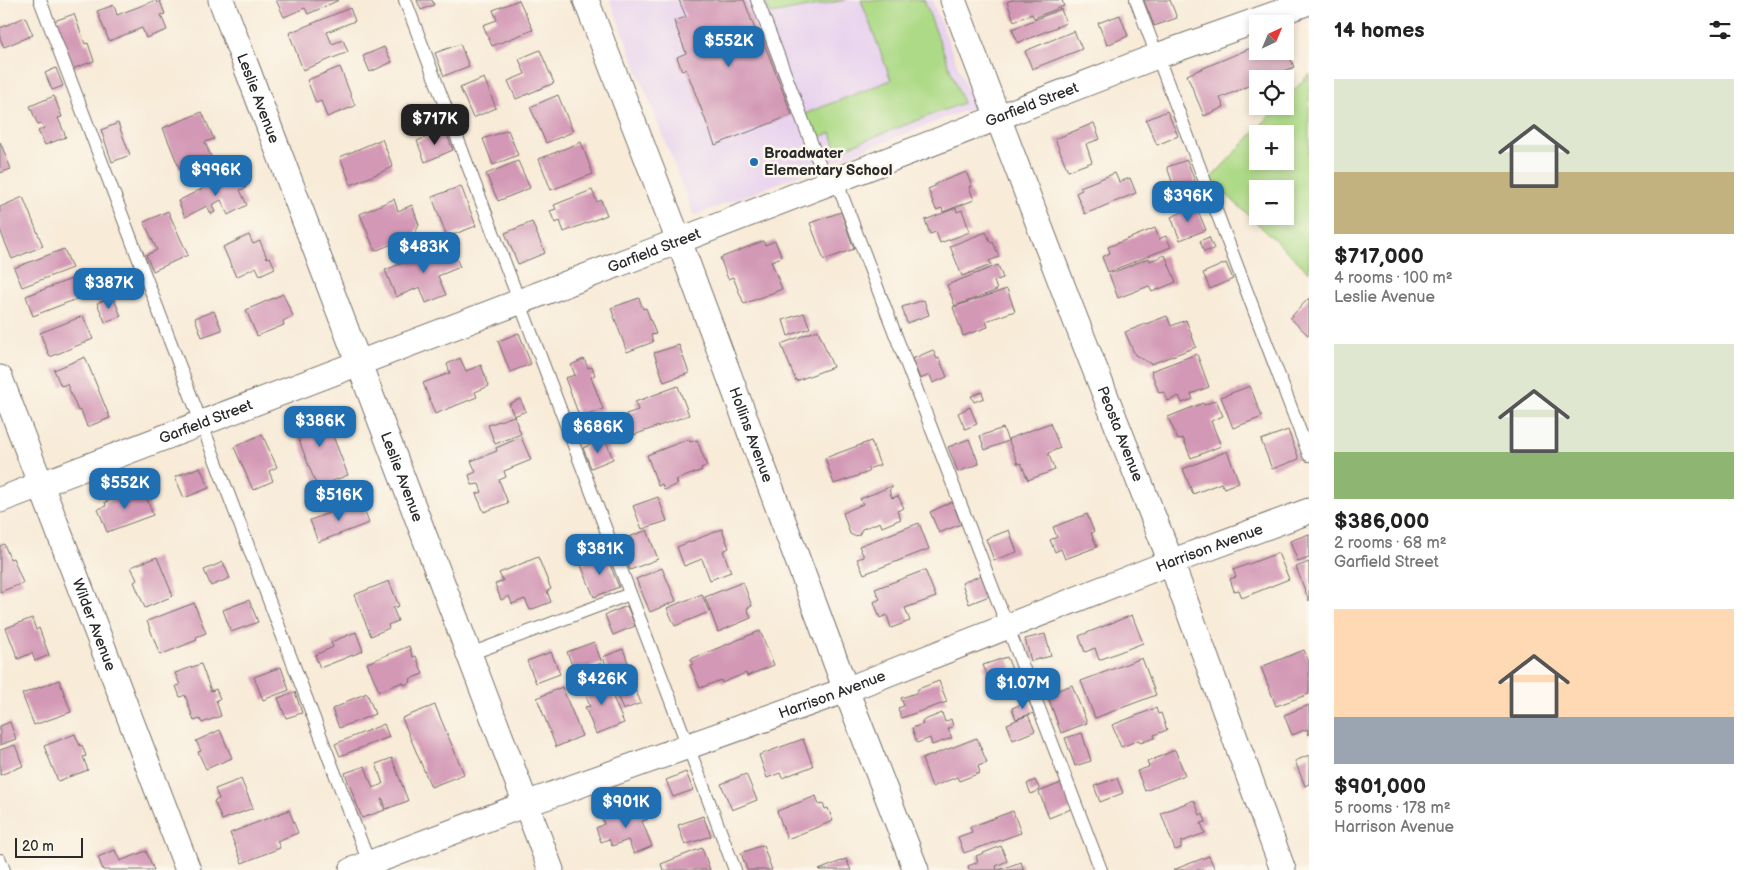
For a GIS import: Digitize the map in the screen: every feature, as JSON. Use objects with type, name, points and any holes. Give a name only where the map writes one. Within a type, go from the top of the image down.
[{"type":"street","name":"Leslie Avenue","points":[[221,0],[551,870]]},
{"type":"street","name":"Hollins Avenue","points":[[586,0],[679,241],[846,690],[916,870]]},
{"type":"street","name":"Peosta Avenue","points":[[952,0],[1171,562],[1283,870]]},
{"type":"street","name":"Garfield Street","points":[[0,500],[679,241],[1156,56],[1309,2]]},
{"type":"street","name":"Wilder Avenue","points":[[0,378],[188,870]]},
{"type":"street","name":"Harrison Avenue","points":[[365,868],[526,804],[846,690],[1171,562],[1309,510]]},
{"type":"lane","points":[[40,0],[201,423],[365,868]]},
{"type":"lane","points":[[405,0],[735,870]]},
{"type":"lane","points":[[757,0],[832,182],[1008,626],[1101,870]]},
{"type":"lane","points":[[1136,0],[1309,455]]},
{"type":"lane","points":[[470,654],[630,594]]},
{"type":"lane","points":[[0,860],[4,870]]},
{"type":"shaded area","name":"Broadwater Elementary School","points":[[610,0],[932,0],[974,107],[694,216]]},
{"type":"green space","points":[[765,0],[846,0],[771,14]]},
{"type":"green space","points":[[861,0],[924,0],[963,103],[837,151],[831,133],[813,139],[804,114],[891,80]]},
{"type":"green space","points":[[1309,74],[1309,272],[1259,225],[1294,225],[1294,180],[1249,180],[1249,216],[1210,179],[1249,138],[1249,170],[1294,170],[1294,125],[1261,125],[1270,115],[1294,115],[1294,90]]},
{"type":"building","points":[[156,0],[157,3],[160,1],[165,14],[161,15],[167,30],[146,38],[142,28],[109,41],[97,11],[114,5],[117,15]]},
{"type":"building","points":[[276,0],[339,0],[308,14],[305,8],[284,17]]},
{"type":"building","points":[[417,0],[432,0],[434,5],[421,10]]},
{"type":"building","points":[[519,0],[533,30],[492,46],[483,25],[497,20],[493,10]]},
{"type":"building","points":[[679,0],[744,0],[757,35],[760,33],[792,115],[715,145],[686,69],[682,71],[677,57],[686,53],[674,21],[686,17]]},
{"type":"building","points":[[1012,0],[1062,0],[1064,6],[1034,18],[1032,14],[1014,21],[1007,2]]},
{"type":"building","points":[[1144,0],[1170,0],[1177,18],[1154,26]]},
{"type":"building","points":[[350,8],[355,21],[327,32],[332,44],[343,40],[348,52],[303,70],[289,33]]},
{"type":"building","points":[[1061,9],[1066,23],[1018,43],[1012,29]]},
{"type":"building","points":[[74,14],[85,44],[88,43],[94,61],[72,69],[54,21]]},
{"type":"building","points":[[1120,15],[1128,36],[1107,45],[1098,23]]},
{"type":"building","points":[[25,17],[33,35],[4,47],[0,38],[0,28]]},
{"type":"building","points":[[1074,31],[1082,49],[1032,69],[1025,51]]},
{"type":"building","points":[[460,44],[469,66],[444,76],[435,53]]},
{"type":"building","points":[[384,47],[392,62],[370,72],[363,56]]},
{"type":"building","points":[[1249,49],[1249,60],[1291,60],[1294,67],[1287,70],[1249,70],[1249,86],[1220,98],[1224,107],[1204,116],[1187,75]]},
{"type":"building","points":[[540,50],[554,83],[516,99],[508,81],[525,74],[519,59]]},
{"type":"building","points":[[340,67],[355,106],[327,117],[321,101],[316,103],[307,80]]},
{"type":"building","points":[[56,68],[63,86],[52,90],[45,73]]},
{"type":"building","points":[[484,78],[496,108],[473,118],[460,88]]},
{"type":"building","points":[[558,95],[573,132],[546,143],[530,107]]},
{"type":"building","points":[[54,96],[62,117],[58,118],[66,137],[45,145],[38,131],[44,128],[42,124],[38,125],[30,106]]},
{"type":"building","points":[[1167,111],[1178,136],[1157,145],[1146,120]]},
{"type":"building","points":[[202,112],[214,139],[205,142],[211,157],[180,170],[163,128]]},
{"type":"building","points":[[118,123],[130,155],[112,162],[101,130]]},
{"type":"building","points":[[1094,123],[1100,139],[1086,144],[1092,162],[1068,171],[1055,139]]},
{"type":"building","points":[[445,130],[453,150],[425,162],[417,141]]},
{"type":"building","points":[[508,130],[518,155],[493,165],[483,139]]},
{"type":"building","points":[[382,139],[393,167],[351,185],[340,157]]},
{"type":"building","points":[[0,142],[11,169],[0,173]]},
{"type":"building","points":[[581,142],[593,174],[551,190],[539,159]]},
{"type":"building","points":[[1187,160],[1197,186],[1176,193],[1167,167]]},
{"type":"building","points":[[518,161],[530,188],[498,201],[486,174]]},
{"type":"building","points":[[966,172],[972,186],[969,187],[974,200],[943,212],[942,208],[936,210],[928,189],[935,186],[935,184]]},
{"type":"building","points":[[233,173],[238,183],[242,181],[246,188],[240,190],[247,205],[228,215],[221,200],[212,205],[215,212],[211,214],[207,206],[185,217],[178,201]]},
{"type":"building","points":[[1115,173],[1119,182],[1130,178],[1136,193],[1085,214],[1076,193],[1082,190],[1080,187]]},
{"type":"building","points":[[461,186],[476,226],[447,237],[432,197]]},
{"type":"building","points":[[592,190],[597,202],[601,200],[607,215],[564,232],[560,221],[555,223],[550,211],[556,209],[554,205]]},
{"type":"building","points":[[23,197],[43,246],[12,259],[0,230],[0,207]]},
{"type":"building","points":[[394,199],[398,211],[412,205],[419,225],[414,235],[375,251],[360,214]]},
{"type":"building","points":[[1196,206],[1206,230],[1180,240],[1171,217]]},
{"type":"building","points":[[956,208],[957,212],[962,210],[970,232],[940,243],[936,232],[930,234],[925,220]]},
{"type":"building","points":[[168,211],[188,255],[153,271],[146,255],[157,250],[144,222]]},
{"type":"building","points":[[841,212],[854,249],[824,260],[810,223]]},
{"type":"building","points":[[532,222],[545,253],[518,264],[505,233]]},
{"type":"building","points":[[1155,228],[1159,239],[1166,236],[1171,247],[1108,272],[1102,257],[1110,253],[1108,247]]},
{"type":"building","points":[[986,232],[991,243],[993,242],[999,257],[989,261],[991,265],[962,276],[950,246]]},
{"type":"building","points":[[249,235],[253,244],[260,241],[267,258],[270,257],[275,268],[260,275],[256,267],[236,277],[223,247]]},
{"type":"building","points":[[1209,237],[1214,249],[1204,252],[1200,241]]},
{"type":"building","points":[[763,241],[765,245],[775,241],[782,257],[771,261],[782,289],[744,304],[733,277],[728,279],[720,258]]},
{"type":"building","points":[[450,244],[460,267],[438,276],[446,295],[426,303],[420,287],[396,297],[385,270]]},
{"type":"building","points":[[64,249],[72,268],[22,287],[14,268]]},
{"type":"building","points":[[1165,255],[1176,282],[1152,292],[1149,286],[1118,298],[1109,274],[1149,258],[1150,261]]},
{"type":"building","points":[[1226,263],[1233,279],[1210,289],[1203,273]]},
{"type":"building","points":[[998,265],[1003,278],[994,281],[997,290],[955,306],[947,285]]},
{"type":"building","points":[[77,277],[84,296],[33,316],[26,296]]},
{"type":"building","points":[[1007,289],[1015,311],[986,321],[988,327],[963,336],[953,307]]},
{"type":"building","points":[[283,294],[293,316],[283,321],[284,325],[257,336],[246,310]]},
{"type":"building","points":[[113,297],[121,316],[105,322],[97,303]]},
{"type":"building","points":[[639,298],[643,309],[646,308],[656,334],[651,335],[653,342],[627,352],[611,308]]},
{"type":"building","points":[[1309,298],[1309,336],[1290,318]]},
{"type":"building","points":[[924,300],[929,315],[907,323],[902,307]]},
{"type":"building","points":[[214,311],[222,330],[202,337],[195,318]]},
{"type":"building","points":[[804,313],[810,328],[788,336],[783,320]]},
{"type":"building","points":[[83,316],[93,339],[50,357],[40,333]]},
{"type":"building","points":[[1167,316],[1171,326],[1186,320],[1196,347],[1151,364],[1135,355],[1125,332]]},
{"type":"building","points":[[818,330],[833,367],[796,381],[781,344]]},
{"type":"building","points":[[519,333],[531,364],[510,372],[498,341]]},
{"type":"building","points":[[679,345],[689,373],[664,382],[654,353]]},
{"type":"building","points":[[933,350],[937,359],[939,358],[947,377],[933,383],[930,375],[920,379],[912,359]]},
{"type":"building","points":[[1197,354],[1209,387],[1191,394],[1193,399],[1182,403],[1179,396],[1168,401],[1164,392],[1159,393],[1151,371]]},
{"type":"building","points":[[85,357],[110,418],[87,427],[81,410],[78,411],[67,384],[61,386],[54,370]]},
{"type":"building","points":[[460,358],[466,371],[481,365],[489,386],[475,392],[477,397],[435,414],[423,383],[450,373],[447,364]]},
{"type":"building","points":[[584,359],[588,368],[592,367],[595,375],[591,377],[603,409],[580,418],[565,378],[575,375],[571,365]]},
{"type":"building","points":[[678,386],[689,415],[634,435],[626,414],[638,410],[635,402]]},
{"type":"building","points":[[1250,386],[1262,417],[1233,428],[1221,397]]},
{"type":"building","points":[[982,392],[984,398],[974,402],[971,396]]},
{"type":"building","points":[[520,399],[526,411],[514,416],[509,404]]},
{"type":"building","points":[[1216,400],[1223,416],[1211,421],[1221,446],[1191,458],[1183,438],[1178,440],[1168,417],[1203,403],[1204,405]]},
{"type":"building","points":[[970,407],[977,424],[965,429],[958,413]]},
{"type":"building","points":[[323,410],[348,475],[317,487],[292,422]]},
{"type":"building","points":[[514,416],[521,434],[495,444],[488,425]]},
{"type":"building","points":[[1050,423],[1060,448],[1048,453],[1055,470],[1028,480],[1021,463],[1018,464],[1008,439]]},
{"type":"building","points":[[1003,428],[1008,441],[985,450],[980,436]]},
{"type":"building","points":[[1288,430],[1299,459],[1272,469],[1261,440]]},
{"type":"building","points":[[262,434],[277,467],[269,471],[273,481],[253,490],[234,447]]},
{"type":"building","points":[[521,437],[531,460],[504,471],[506,477],[499,480],[508,503],[484,512],[476,494],[482,492],[479,484],[472,485],[469,475],[476,472],[471,461],[497,451],[496,448]]},
{"type":"building","points":[[605,439],[613,459],[591,468],[583,448]]},
{"type":"building","points":[[689,439],[690,442],[697,440],[707,466],[701,468],[702,470],[676,480],[678,484],[664,490],[662,484],[658,486],[647,455]]},
{"type":"building","points":[[969,439],[979,464],[958,472],[948,447]]},
{"type":"building","points":[[871,441],[880,465],[868,469],[869,472],[834,484],[825,458]]},
{"type":"building","points":[[1227,451],[1239,482],[1224,488],[1221,483],[1193,494],[1183,469]]},
{"type":"building","points":[[200,467],[209,488],[184,498],[175,477]]},
{"type":"building","points":[[892,486],[889,490],[892,498],[898,496],[904,508],[897,511],[901,519],[882,527],[880,522],[862,529],[859,535],[854,536],[850,534],[843,513],[863,504],[860,499]]},
{"type":"building","points":[[143,488],[153,515],[107,532],[98,509],[106,506],[105,502]]},
{"type":"building","points":[[658,497],[667,521],[642,529],[633,506]]},
{"type":"building","points":[[952,502],[961,524],[939,533],[930,512]]},
{"type":"building","points":[[356,503],[357,506],[362,504],[369,523],[318,542],[310,520]]},
{"type":"building","points":[[1087,514],[1094,532],[1091,533],[1097,547],[1065,559],[1061,549],[1055,552],[1050,540],[1057,537],[1053,527]]},
{"type":"building","points":[[919,523],[929,549],[864,574],[857,559],[864,557],[859,546]]},
{"type":"building","points":[[722,529],[729,548],[723,551],[731,572],[710,580],[702,559],[684,566],[677,547]]},
{"type":"building","points":[[647,530],[658,559],[630,570],[619,541]]},
{"type":"building","points":[[1009,530],[1017,552],[994,560],[986,539]]},
{"type":"building","points":[[1309,534],[1309,558],[1298,562],[1290,541]]},
{"type":"building","points":[[4,544],[10,559],[13,558],[23,583],[0,592],[0,546]]},
{"type":"building","points":[[1278,553],[1289,579],[1242,598],[1239,590],[1234,591],[1230,579],[1236,577],[1233,570]]},
{"type":"building","points":[[606,555],[619,587],[594,597],[581,565]]},
{"type":"building","points":[[157,557],[173,596],[145,608],[134,582],[137,580],[131,567]]},
{"type":"building","points":[[538,557],[551,589],[547,591],[551,602],[530,610],[525,599],[512,604],[509,596],[501,600],[495,584],[503,581],[499,573]]},
{"type":"building","points":[[223,562],[230,578],[211,586],[204,570]]},
{"type":"building","points":[[1309,562],[1309,601],[1296,567]]},
{"type":"building","points":[[662,568],[676,601],[650,612],[636,579]]},
{"type":"building","points":[[925,570],[936,597],[905,608],[910,621],[891,628],[887,615],[880,618],[874,602],[880,599],[875,589]]},
{"type":"building","points":[[982,575],[989,596],[969,604],[962,583]]},
{"type":"building","points":[[389,581],[399,606],[393,608],[398,621],[388,625],[389,628],[371,636],[354,595]]},
{"type":"building","points":[[743,582],[752,606],[747,608],[751,618],[718,632],[705,597]]},
{"type":"building","points":[[702,594],[709,612],[675,626],[667,608]]},
{"type":"building","points":[[249,600],[258,622],[231,632],[223,610]]},
{"type":"building","points":[[194,603],[206,633],[196,637],[197,640],[160,655],[147,621]]},
{"type":"building","points":[[627,606],[635,626],[613,635],[605,615]]},
{"type":"building","points":[[1132,615],[1143,643],[1099,660],[1095,648],[1085,652],[1079,636]]},
{"type":"building","points":[[32,618],[36,630],[39,628],[49,655],[35,661],[32,653],[18,659],[6,628]]},
{"type":"building","points":[[760,631],[774,665],[747,676],[746,673],[722,683],[721,680],[700,688],[690,665],[693,664],[691,659]]},
{"type":"building","points":[[356,632],[363,651],[320,668],[315,655],[333,647],[331,642]]},
{"type":"building","points":[[1045,634],[1051,656],[1031,661],[1025,639]]},
{"type":"building","points":[[594,642],[602,663],[575,673],[567,652]]},
{"type":"building","points":[[409,646],[413,657],[416,656],[423,674],[410,679],[411,682],[404,685],[403,682],[379,691],[367,663]]},
{"type":"building","points":[[623,649],[634,678],[633,684],[641,703],[623,710],[603,657]]},
{"type":"building","points":[[1304,650],[1309,662],[1309,694],[1276,706],[1261,667]]},
{"type":"building","points":[[551,652],[560,674],[536,683],[527,661]]},
{"type":"building","points":[[1007,657],[1016,679],[992,688],[983,665]]},
{"type":"building","points":[[1142,658],[1156,695],[1095,718],[1081,681]]},
{"type":"building","points":[[201,664],[211,691],[216,689],[220,699],[216,700],[221,716],[202,723],[200,719],[194,721],[185,695],[180,697],[176,686],[180,685],[175,673]]},
{"type":"building","points":[[281,667],[289,690],[263,700],[254,677]]},
{"type":"building","points":[[597,677],[599,681],[605,679],[624,723],[596,734],[585,707],[590,706],[582,686],[590,683],[589,680]]},
{"type":"building","points":[[59,680],[71,712],[34,725],[22,694]]},
{"type":"building","points":[[939,681],[947,702],[901,718],[898,708],[904,706],[901,698],[916,693],[918,689]]},
{"type":"building","points":[[1072,685],[1087,723],[1061,733],[1047,694]]},
{"type":"building","points":[[562,687],[582,736],[556,747],[537,698]]},
{"type":"building","points":[[295,692],[302,713],[286,718],[278,698]]},
{"type":"building","points":[[367,693],[375,714],[339,728],[332,709]]},
{"type":"building","points":[[1029,701],[1034,713],[1016,719],[1012,708]]},
{"type":"building","points":[[435,705],[464,774],[431,787],[402,718]]},
{"type":"building","points":[[1309,705],[1309,735],[1307,729],[1292,735],[1284,715]]},
{"type":"building","points":[[1156,708],[1158,714],[1161,713],[1167,730],[1154,735],[1155,738],[1140,743],[1139,740],[1121,747],[1112,725]]},
{"type":"building","points":[[942,713],[945,722],[951,719],[953,726],[948,729],[952,738],[932,745],[930,738],[917,743],[912,728],[923,724],[922,721]]},
{"type":"building","points":[[1028,715],[1035,731],[1013,740],[1007,724]]},
{"type":"building","points":[[10,722],[16,739],[0,745],[0,726]]},
{"type":"building","points":[[384,724],[389,737],[340,756],[335,744]]},
{"type":"building","points":[[220,730],[232,758],[206,769],[198,752],[201,751],[196,741]]},
{"type":"building","points":[[1082,733],[1091,761],[1075,766],[1065,738]]},
{"type":"building","points":[[75,734],[86,756],[83,757],[88,770],[58,781],[44,746]]},
{"type":"building","points":[[977,738],[987,763],[978,766],[980,773],[959,781],[957,777],[932,787],[922,759]]},
{"type":"building","points":[[803,739],[813,766],[782,778],[780,773],[767,778],[759,755]]},
{"type":"building","points":[[15,745],[23,766],[0,775],[0,750]]},
{"type":"building","points":[[1175,750],[1185,775],[1145,791],[1137,771],[1149,767],[1147,762]]},
{"type":"building","points":[[1309,755],[1309,784],[1305,786],[1295,761]]},
{"type":"building","points":[[392,758],[408,801],[386,809],[383,799],[381,799],[385,810],[362,818],[345,773],[365,766],[373,788],[383,784],[376,764]]},
{"type":"building","points":[[686,772],[693,790],[673,797],[666,780]]},
{"type":"building","points":[[746,774],[757,800],[732,810],[721,784]]},
{"type":"building","points":[[1117,778],[1123,793],[1100,802],[1094,786]]},
{"type":"building","points":[[241,779],[253,808],[222,820],[214,801],[219,799],[215,789]]},
{"type":"building","points":[[1035,780],[1040,790],[1031,794],[1027,784]]},
{"type":"building","points":[[1061,783],[1071,809],[1049,818],[1039,792]]},
{"type":"building","points":[[816,796],[819,805],[823,804],[825,809],[828,808],[833,821],[787,839],[777,811]]},
{"type":"building","points":[[1194,800],[1200,815],[1203,814],[1206,822],[1201,823],[1205,833],[1181,842],[1181,848],[1175,850],[1161,813]]},
{"type":"building","points":[[635,804],[639,813],[645,810],[648,819],[642,821],[652,846],[634,854],[628,840],[612,846],[609,839],[601,842],[596,828],[604,824],[602,817]]},
{"type":"building","points":[[289,810],[298,833],[277,841],[280,848],[242,863],[230,833]]},
{"type":"building","points":[[1013,811],[1021,833],[964,853],[958,837],[972,832],[970,827]]},
{"type":"building","points":[[703,816],[711,836],[685,845],[678,825]]},
{"type":"building","points":[[763,845],[772,870],[747,870],[741,853]]},
{"type":"building","points":[[1001,846],[1007,861],[996,866],[997,870],[969,870],[968,866],[978,862],[976,856]]},
{"type":"building","points":[[702,848],[710,870],[663,870],[661,864]]},
{"type":"building","points":[[115,850],[120,861],[146,851],[154,870],[103,870],[98,857]]},
{"type":"building","points":[[1209,856],[1215,870],[1173,870]]},
{"type":"building","points":[[846,859],[851,870],[819,870]]},
{"type":"building","points":[[1021,862],[1024,870],[998,870]]},
{"type":"place","name":"Broadwater Elementary School","points":[[754,162]]}]
